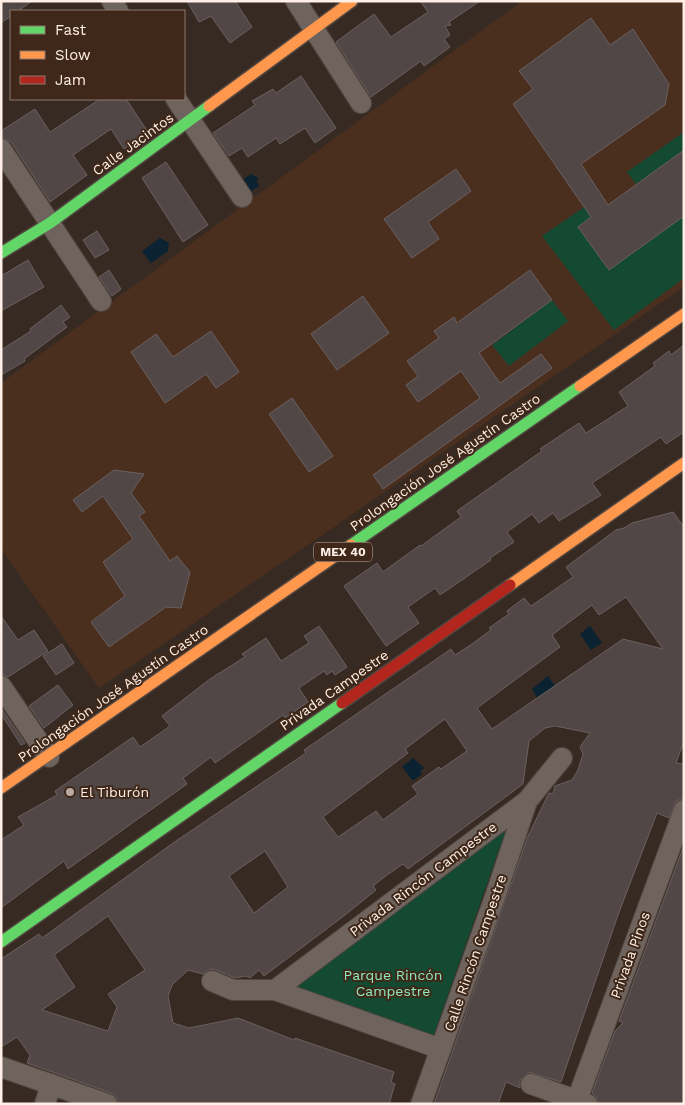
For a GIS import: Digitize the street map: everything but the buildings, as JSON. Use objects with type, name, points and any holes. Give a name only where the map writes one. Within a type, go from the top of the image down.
[{"type":"main road","name":"Calle Jacintos","points":[[1,253],[50,223],[352,1]]},
{"type":"main road","name":"Prolongación José Agustín Castro","points":[[1,788],[684,314]]},
{"type":"main road","name":"Privada Campestre","points":[[1,942],[684,463]]},
{"type":"street","points":[[296,1],[361,103]]},
{"type":"street","points":[[177,100],[242,197]]},
{"type":"street","points":[[1,149],[101,301]]},
{"type":"street","points":[[1,686],[48,757]]},
{"type":"street","name":"Privada Rincón Campestre","points":[[275,990],[527,801],[562,758]]},
{"type":"street","name":"Calle Rincón Campestre","points":[[421,1104],[527,801]]},
{"type":"street","name":"Privada Pinos","points":[[582,1102],[684,810]]},
{"type":"street","points":[[212,981],[232,990],[275,990],[441,1049]]},
{"type":"street","points":[[1,1067],[107,1104]]},
{"type":"street","points":[[46,1104],[51,1084]]},
{"type":"street","points":[[531,1084],[582,1102]]},
{"type":"shaded area","points":[[522,1],[684,1],[684,287],[99,688],[1,549],[1,383]]},
{"type":"green space","points":[[684,132],[684,150],[636,184],[627,172]]},
{"type":"green space","points":[[593,201],[601,210],[578,227],[609,270],[684,216],[684,278],[614,330],[542,236]]},
{"type":"green space","points":[[552,300],[568,321],[509,366],[492,345]]},
{"type":"green space","name":"Parque Rincón Campestre","points":[[508,824],[430,1046],[411,1048],[401,1046],[296,1006],[290,992]]},
{"type":"water","points":[[251,174],[258,178],[259,186],[241,198],[233,186]]},
{"type":"water","points":[[160,238],[169,243],[168,251],[151,263],[142,251]]},
{"type":"water","points":[[590,626],[602,643],[591,650],[580,634]]},
{"type":"water","points":[[548,676],[555,686],[537,698],[532,689]]},
{"type":"water","points":[[413,758],[424,768],[420,771],[422,774],[413,781],[402,767]]},
{"type":"traffic: fast","points":[[1,253],[50,223],[209,106]]},
{"type":"traffic: fast","points":[[351,545],[580,386]]},
{"type":"traffic: fast","points":[[1,942],[342,703]]},
{"type":"traffic: slow","points":[[209,106],[352,1]]},
{"type":"traffic: slow","points":[[580,386],[684,314]]},
{"type":"traffic: slow","points":[[510,585],[684,463]]},
{"type":"traffic: slow","points":[[1,788],[351,545]]},
{"type":"traffic: jam","points":[[342,703],[510,585]]},
{"type":"place","name":"El Tiburón","points":[[70,792]]}]
